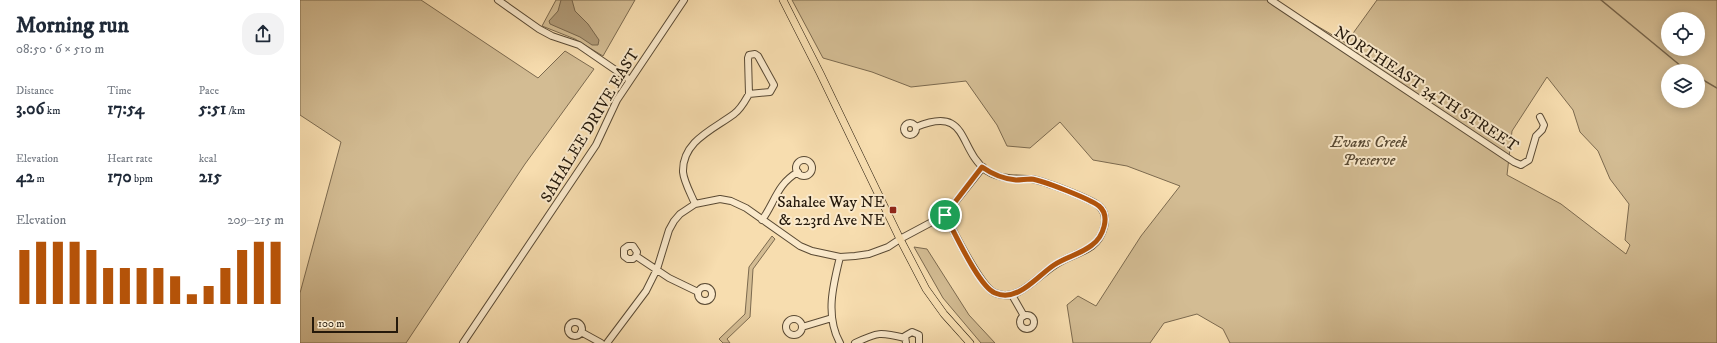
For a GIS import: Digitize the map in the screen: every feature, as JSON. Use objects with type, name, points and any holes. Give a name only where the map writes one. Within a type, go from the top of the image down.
[{"type":"main road","points":[[783,0],[900,239],[934,301],[970,343]]},
{"type":"street","points":[[498,0],[539,29],[552,36],[579,46],[630,80]]},
{"type":"street","name":"SAHALEE DRIVE EAST","points":[[463,343],[596,145],[611,112],[630,80],[684,0]]},
{"type":"street","name":"NORTHEAST 34TH STREET","points":[[1271,0],[1514,162],[1521,165],[1529,160],[1536,136],[1542,130],[1544,125],[1540,118]]},
{"type":"street","points":[[695,204],[683,171],[687,155],[699,138],[735,113],[741,107],[749,94],[748,58],[750,55],[755,54],[758,56],[774,85],[770,92],[749,94]]},
{"type":"street","points":[[916,127],[936,121],[950,123],[961,132],[982,167],[997,175],[1017,180],[1038,181],[1090,201],[1100,206],[1106,221],[1092,246],[1055,265],[1020,292],[1012,295],[1000,295],[994,293],[982,281],[945,215]]},
{"type":"street","points":[[607,343],[646,291],[657,269],[669,230],[674,221],[683,212],[695,204],[720,199],[739,204],[800,246],[812,251],[840,257],[869,254],[888,247],[945,215],[982,167]]},
{"type":"street","points":[[762,220],[771,208],[781,185],[790,176],[798,172]]},
{"type":"street","points":[[636,256],[675,282],[698,292]]},
{"type":"street","points":[[840,257],[833,287],[832,318],[840,343]]},
{"type":"street","points":[[1012,295],[1024,316]]},
{"type":"street","points":[[802,327],[832,318]]},
{"type":"street","points":[[581,332],[601,343]]},
{"type":"street","points":[[855,343],[876,333],[888,334],[905,341],[909,332],[914,332],[919,335],[919,343]]},
{"type":"green space","points":[[300,0],[421,0],[538,78],[565,51],[594,69],[525,164],[406,343],[300,343],[300,293],[341,142],[300,115]]},
{"type":"green space","points":[[556,0],[635,0],[603,56],[575,39],[542,26]]},
{"type":"green space","name":"Evans Creek Preserve","points":[[792,0],[1272,0],[1305,22],[1307,20],[1346,43],[1377,0],[1717,0],[1717,343],[1230,343],[1223,329],[1197,314],[1164,323],[1150,343],[1073,343],[1067,305],[1078,296],[1096,306],[1141,236],[1180,186],[1127,166],[1093,160],[1060,122],[1030,148],[1007,146],[997,125],[966,81],[911,87],[872,72],[823,58]],"holes":[[[1547,77],[1573,110],[1580,132],[1598,151],[1610,179],[1629,204],[1625,240],[1630,245],[1626,254],[1561,204],[1507,175],[1512,131]]]},
{"type":"green space","points":[[772,236],[775,239],[753,269],[750,317],[727,339],[730,343],[723,343],[719,339],[745,314],[749,267]]},
{"type":"green space","points":[[914,247],[927,249],[969,315],[995,343],[981,343],[943,298]]},
{"type":"shaded area","points":[[561,0],[572,0],[575,11],[588,24],[599,40],[598,45],[592,45],[580,37],[550,24],[549,21],[558,11]]},
{"type":"waterway","points":[[1601,0],[1679,64]]},
{"type":"waterway","points":[[1705,81],[1717,88]]},
{"type":"place","name":"Sahalee Way NE & 223rd Ave NE","points":[[893,210]]},
{"type":"route","points":[[982,167],[990,172],[1009,179],[1031,179],[1038,181],[1090,201],[1100,206],[1106,221],[1092,246],[1055,265],[1020,292],[1008,296],[994,293],[988,289],[945,215],[982,167]]}]
